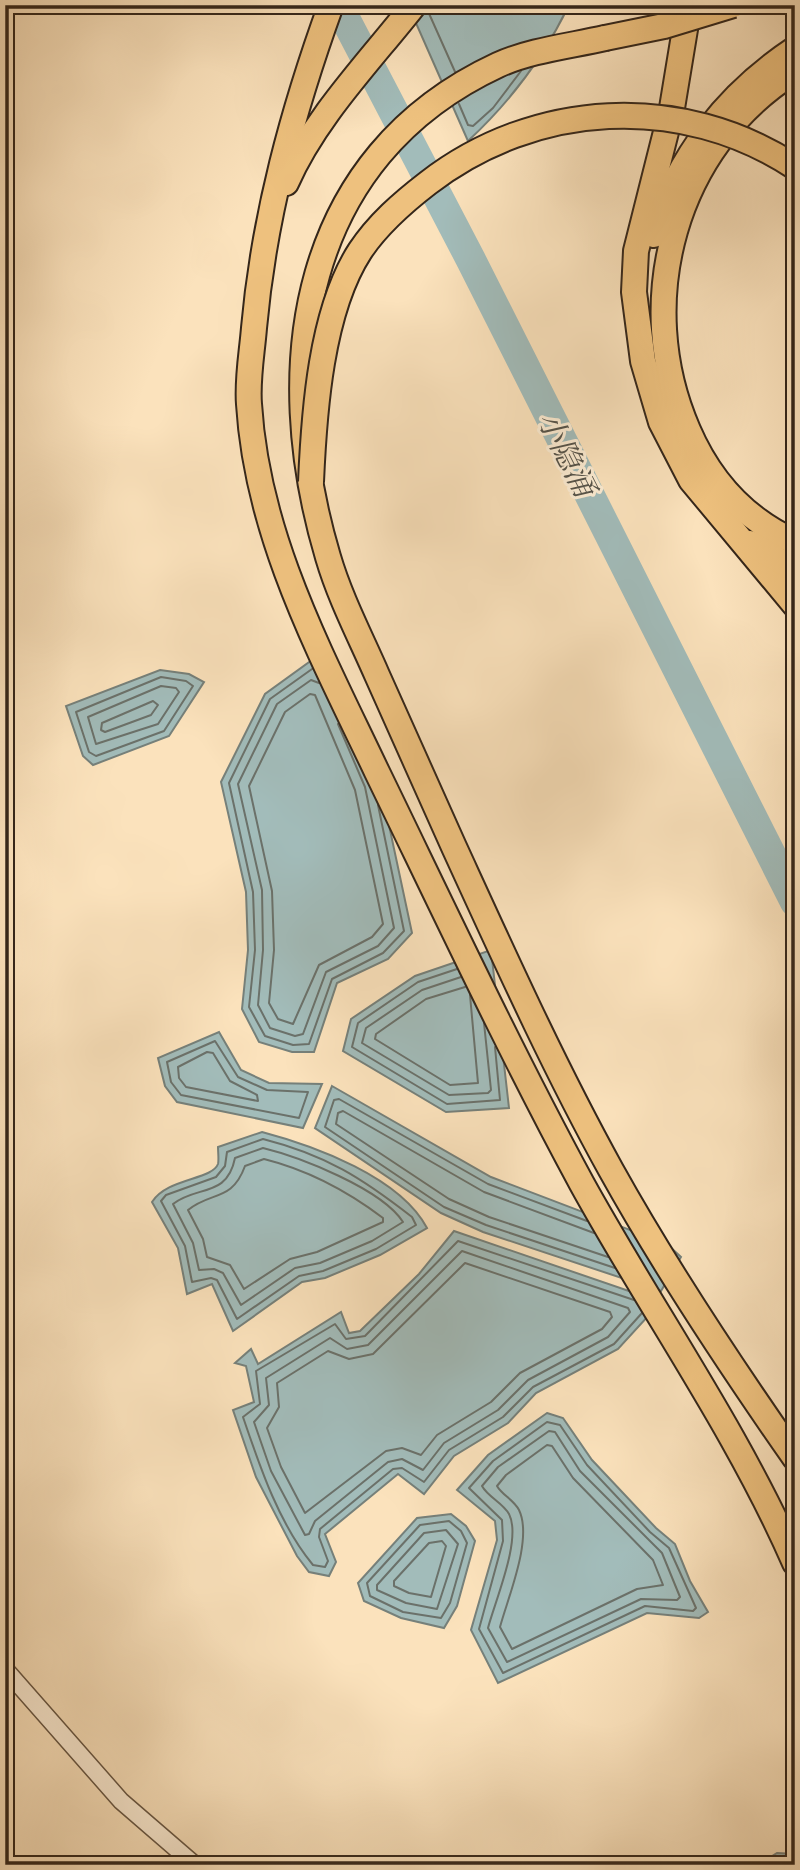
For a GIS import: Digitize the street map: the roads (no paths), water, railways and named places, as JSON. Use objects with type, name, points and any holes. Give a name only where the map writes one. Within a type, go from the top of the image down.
[{"type":"highway","points":[[331,5],[294,114],[264,248],[248,399],[253,450],[262,499],[288,580],[468,961],[549,1120],[617,1245],[756,1483],[795,1563]]},
{"type":"highway","points":[[264,248],[279,201],[302,153],[414,5]]},
{"type":"highway","points":[[689,5],[672,108],[636,251],[634,292],[649,386],[675,454],[722,521],[795,605]]},
{"type":"highway","points":[[733,5],[664,26],[536,53],[502,63],[436,102],[382,148],[346,201],[329,235],[314,283],[305,335],[302,424],[311,482],[329,561],[345,602],[545,1041],[648,1233],[795,1458]]},
{"type":"highway","points":[[640,335],[645,273],[660,214],[692,149],[795,49]]},
{"type":"highway","points":[[795,71],[749,95],[707,160],[677,218],[663,283],[665,348],[681,413],[709,471],[748,515],[795,542]]},
{"type":"highway","points":[[311,482],[318,383],[342,290],[359,252],[378,227],[443,172],[473,153],[538,126],[599,115],[661,117],[690,123],[750,144],[795,167]]},
{"type":"highway","points":[[722,521],[748,542],[795,570]]},
{"type":"street","points":[[5,1670],[121,1801],[195,1865]]},
{"type":"water","points":[[408,5],[569,5],[549,43],[525,78],[498,111],[468,141]]},
{"type":"water","points":[[312,660],[380,783],[412,933],[388,959],[337,983],[314,1052],[292,1052],[259,1042],[242,1009],[248,950],[246,892],[221,782],[265,694]]},
{"type":"water","points":[[160,670],[189,674],[204,682],[169,736],[93,765],[83,756],[66,706]]},
{"type":"water","points":[[491,950],[509,1108],[446,1112],[343,1051],[351,1019],[415,976]]},
{"type":"water","points":[[219,1032],[241,1070],[269,1083],[322,1084],[303,1128],[177,1102],[165,1086],[158,1058]]},
{"type":"water","points":[[332,1086],[491,1177],[667,1244],[681,1257],[661,1291],[483,1232],[441,1213],[315,1128]]},
{"type":"water","points":[[262,1132],[330,1155],[377,1179],[397,1193],[427,1228],[380,1255],[325,1278],[302,1282],[233,1331],[212,1284],[187,1294],[178,1248],[152,1202],[168,1188],[214,1169],[218,1164],[218,1147]]},
{"type":"water","points":[[454,1231],[661,1302],[618,1349],[536,1393],[508,1423],[454,1456],[424,1494],[398,1474],[325,1534],[336,1562],[329,1576],[309,1572],[297,1556],[256,1477],[233,1410],[254,1402],[246,1366],[235,1363],[251,1349],[258,1364],[341,1312],[349,1333],[360,1331],[419,1274]]},
{"type":"water","points":[[547,1413],[563,1418],[592,1460],[656,1528],[675,1544],[690,1581],[708,1612],[699,1618],[647,1613],[498,1683],[471,1630],[497,1540],[495,1521],[457,1490],[488,1455]]},
{"type":"water","points":[[451,1514],[466,1526],[475,1541],[457,1606],[444,1628],[401,1618],[364,1601],[358,1583],[417,1518]]},
{"type":"water","points":[[777,1853],[795,1854],[795,1865],[758,1865]]},
{"type":"waterway","name":"小隐涌","points":[[338,5],[471,260],[795,902]]}]
